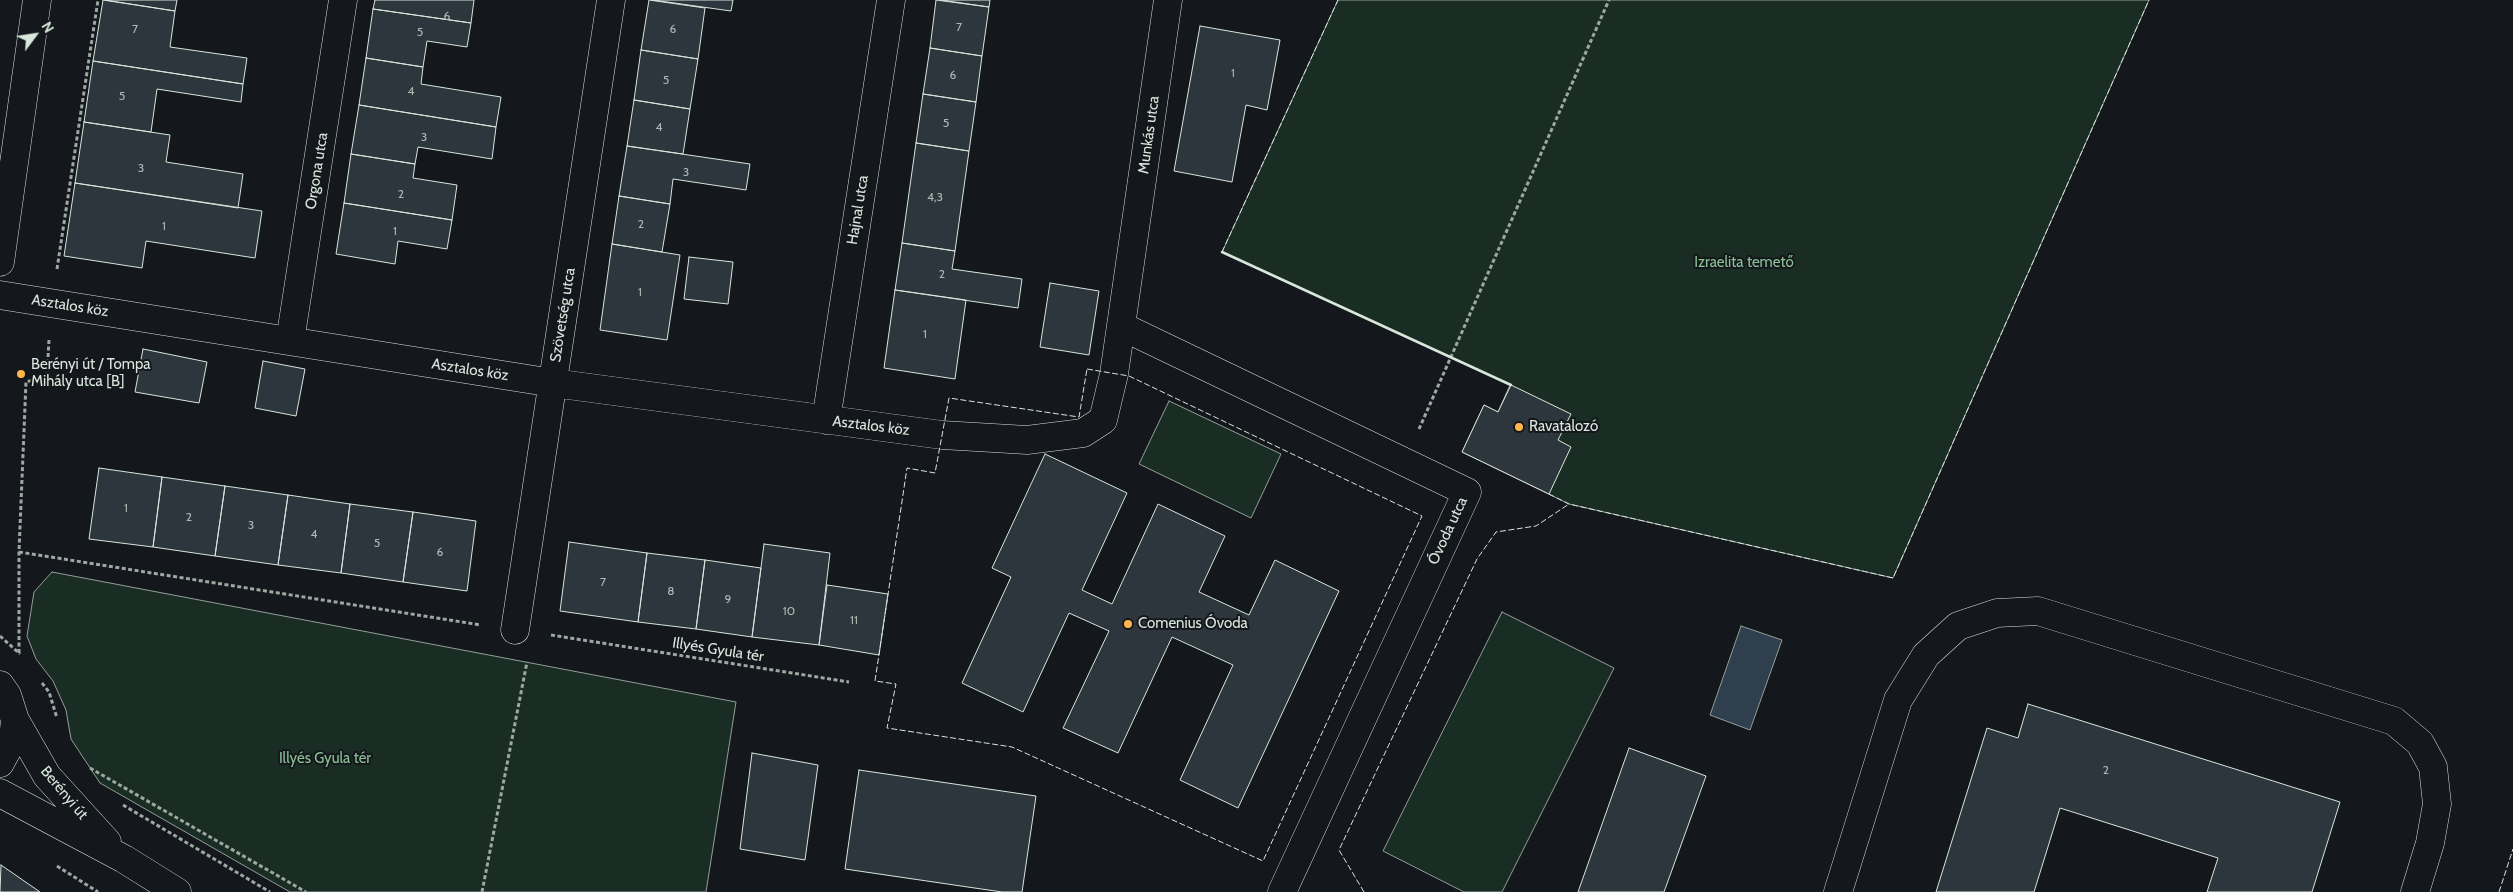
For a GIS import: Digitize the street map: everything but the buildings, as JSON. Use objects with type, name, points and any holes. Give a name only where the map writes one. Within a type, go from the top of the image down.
[{"type":"street","points":[[0,262],[37,0]]},
{"type":"street","name":"Orgona utca","points":[[290,341],[343,0]]},
{"type":"street","name":"Szövetség utca","points":[[524,631],[553,382],[611,0]]},
{"type":"street","name":"Hajnal utca","points":[[826,420],[891,0]]},
{"type":"street","name":"Munkás utca","points":[[1114,374],[1168,0]]},
{"type":"street","name":"Asztalos köz","points":[[0,295],[553,382],[942,435],[1027,440],[1083,433],[1103,420],[1114,374]]},
{"type":"street","name":"Óvoda utca","points":[[1121,326],[1467,492],[1282,892]]},
{"type":"street","points":[[1838,892],[1898,700],[1926,655],[1958,626],[1997,613],[2038,611],[2394,721],[2420,743],[2433,767],[2437,804],[2430,843],[2415,892]]},
{"type":"street","name":"Berényi út","points":[[0,685],[7,695],[15,720],[47,776],[124,859]]},
{"type":"street","name":"Berényi út","points":[[0,763],[13,739],[15,720]]},
{"type":"street","name":"Berényi út","points":[[0,793],[124,859],[178,892]]},
{"type":"path","points":[[1404,462],[1609,0]]},
{"type":"path","name":"Illyés Gyula tér","points":[[19,552],[849,682]]},
{"type":"path","points":[[482,892],[524,631]]},
{"type":"path","points":[[85,765],[306,892]]},
{"type":"path","points":[[116,800],[270,892]]},
{"type":"green space","name":"Izraelita temető","points":[[1338,0],[2149,0],[1893,578],[1569,504],[1462,452],[1484,405],[1498,412],[1510,385],[1222,252]]},
{"type":"green space","points":[[1169,401],[1281,454],[1251,518],[1139,464]]},
{"type":"green space","name":"Illyés Gyula tér","points":[[52,572],[736,702],[706,892],[290,892],[100,783],[71,739],[66,710],[53,681],[36,659],[27,636],[34,592]]},
{"type":"green space","points":[[1502,612],[1614,668],[1502,892],[1464,892],[1383,851]]},
{"type":"water","points":[[1741,626],[1782,640],[1750,730],[1710,715]]},
{"type":"fence","points":[[1222,252],[1338,0]]},
{"type":"fence","points":[[1549,494],[1569,504],[1893,578],[2149,0]]},
{"type":"fence","points":[[1087,369],[1129,376],[1422,516],[1263,861],[1012,747],[887,728],[896,684],[875,681],[907,468],[935,473],[949,398],[1079,417],[1087,369]]},
{"type":"fence","points":[[1364,892],[1339,850],[1477,559],[1496,532],[1536,526],[1569,504]]},
{"type":"fence","points":[[2499,892],[2513,849]]},
{"type":"wall","points":[[1222,252],[1511,385]]},
{"type":"place","name":"Berényi út / Tompa Mihály utca [B]","points":[[21,374]]},
{"type":"place","name":"Ravatalozó","points":[[1519,427]]},
{"type":"place","name":"Comenius Óvoda","points":[[1128,624]]}]
